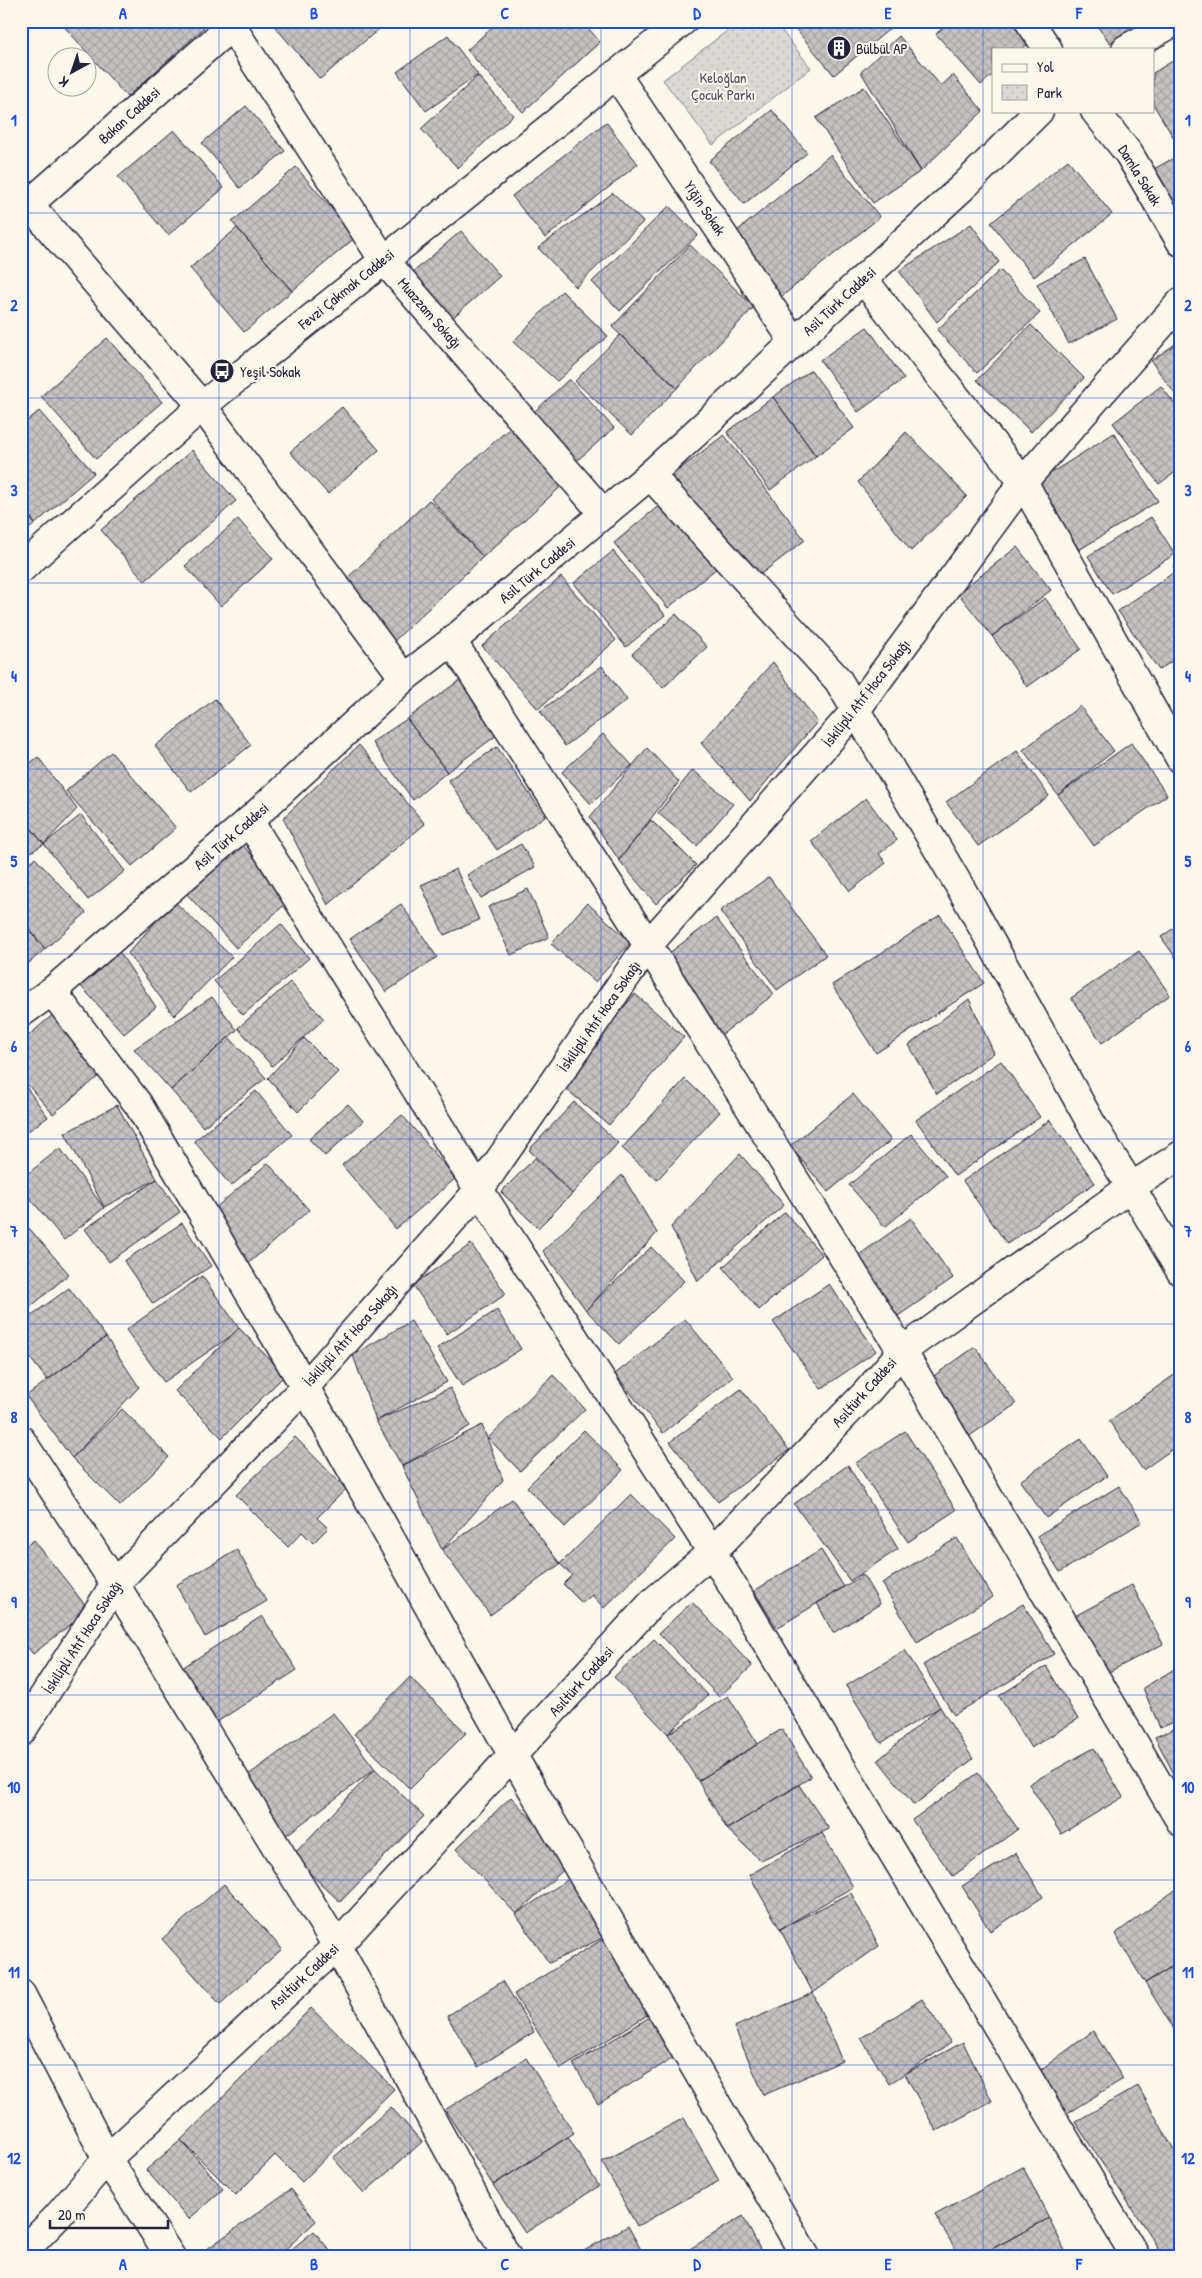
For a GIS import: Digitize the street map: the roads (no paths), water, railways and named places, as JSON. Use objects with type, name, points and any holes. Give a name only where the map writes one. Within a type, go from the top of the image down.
[{"type":"street","name":"Fevzi Çakmak Caddesi","points":[[21,569],[202,406],[682,21]]},
{"type":"street","points":[[1029,21],[1047,48]]},
{"type":"street","points":[[1128,48],[1176,21]]},
{"type":"street","name":"Bakan Caddesi","points":[[24,203],[232,23]]},
{"type":"street","name":"Muazzam Sokağı","points":[[232,23],[383,259],[604,514]]},
{"type":"street","name":"Yiğin Sokak","points":[[616,74],[794,342]]},
{"type":"street","name":"Asil Türk Caddesi","points":[[21,1013],[52,992],[249,820],[404,678],[650,475],[966,184],[1038,112]]},
{"type":"street","name":"Damla Sokak","points":[[1096,112],[1129,154],[1181,242]]},
{"type":"street","points":[[24,203],[202,406],[404,678]]},
{"type":"street","points":[[863,279],[1023,482],[1181,760]]},
{"type":"street","name":"İskilipli Atıf Hoca Sokağı","points":[[21,1732],[115,1584],[305,1387],[479,1190],[648,945],[856,710],[1023,482],[1181,302]]},
{"type":"street","points":[[650,475],[838,680],[966,897],[1091,1123],[1132,1187],[1181,1272]]},
{"type":"street","points":[[452,640],[648,945],[902,1351],[1181,1822]]},
{"type":"street","points":[[249,820],[479,1190],[712,1552],[1136,2257]]},
{"type":"street","points":[[52,992],[138,1104],[305,1387],[513,1756],[806,2257]]},
{"type":"street","name":"Asıltürk Caddesi","points":[[21,2254],[57,2217],[107,2159],[337,1946],[654,1601],[712,1552],[866,1393],[902,1351],[1132,1187],[1181,1155]]},
{"type":"street","points":[[21,1440],[115,1584],[337,1946],[507,2257]]},
{"type":"street","points":[[21,1994],[107,2159],[171,2257]]},
{"type":"place","name":"Bülbül AP","points":[[839,48]]},
{"type":"place","name":"Yeşil Sokak","points":[[222,371]]},
{"type":"park label","name":"Keloğlan Çocuk Parkı","points":[[723,86]]}]
